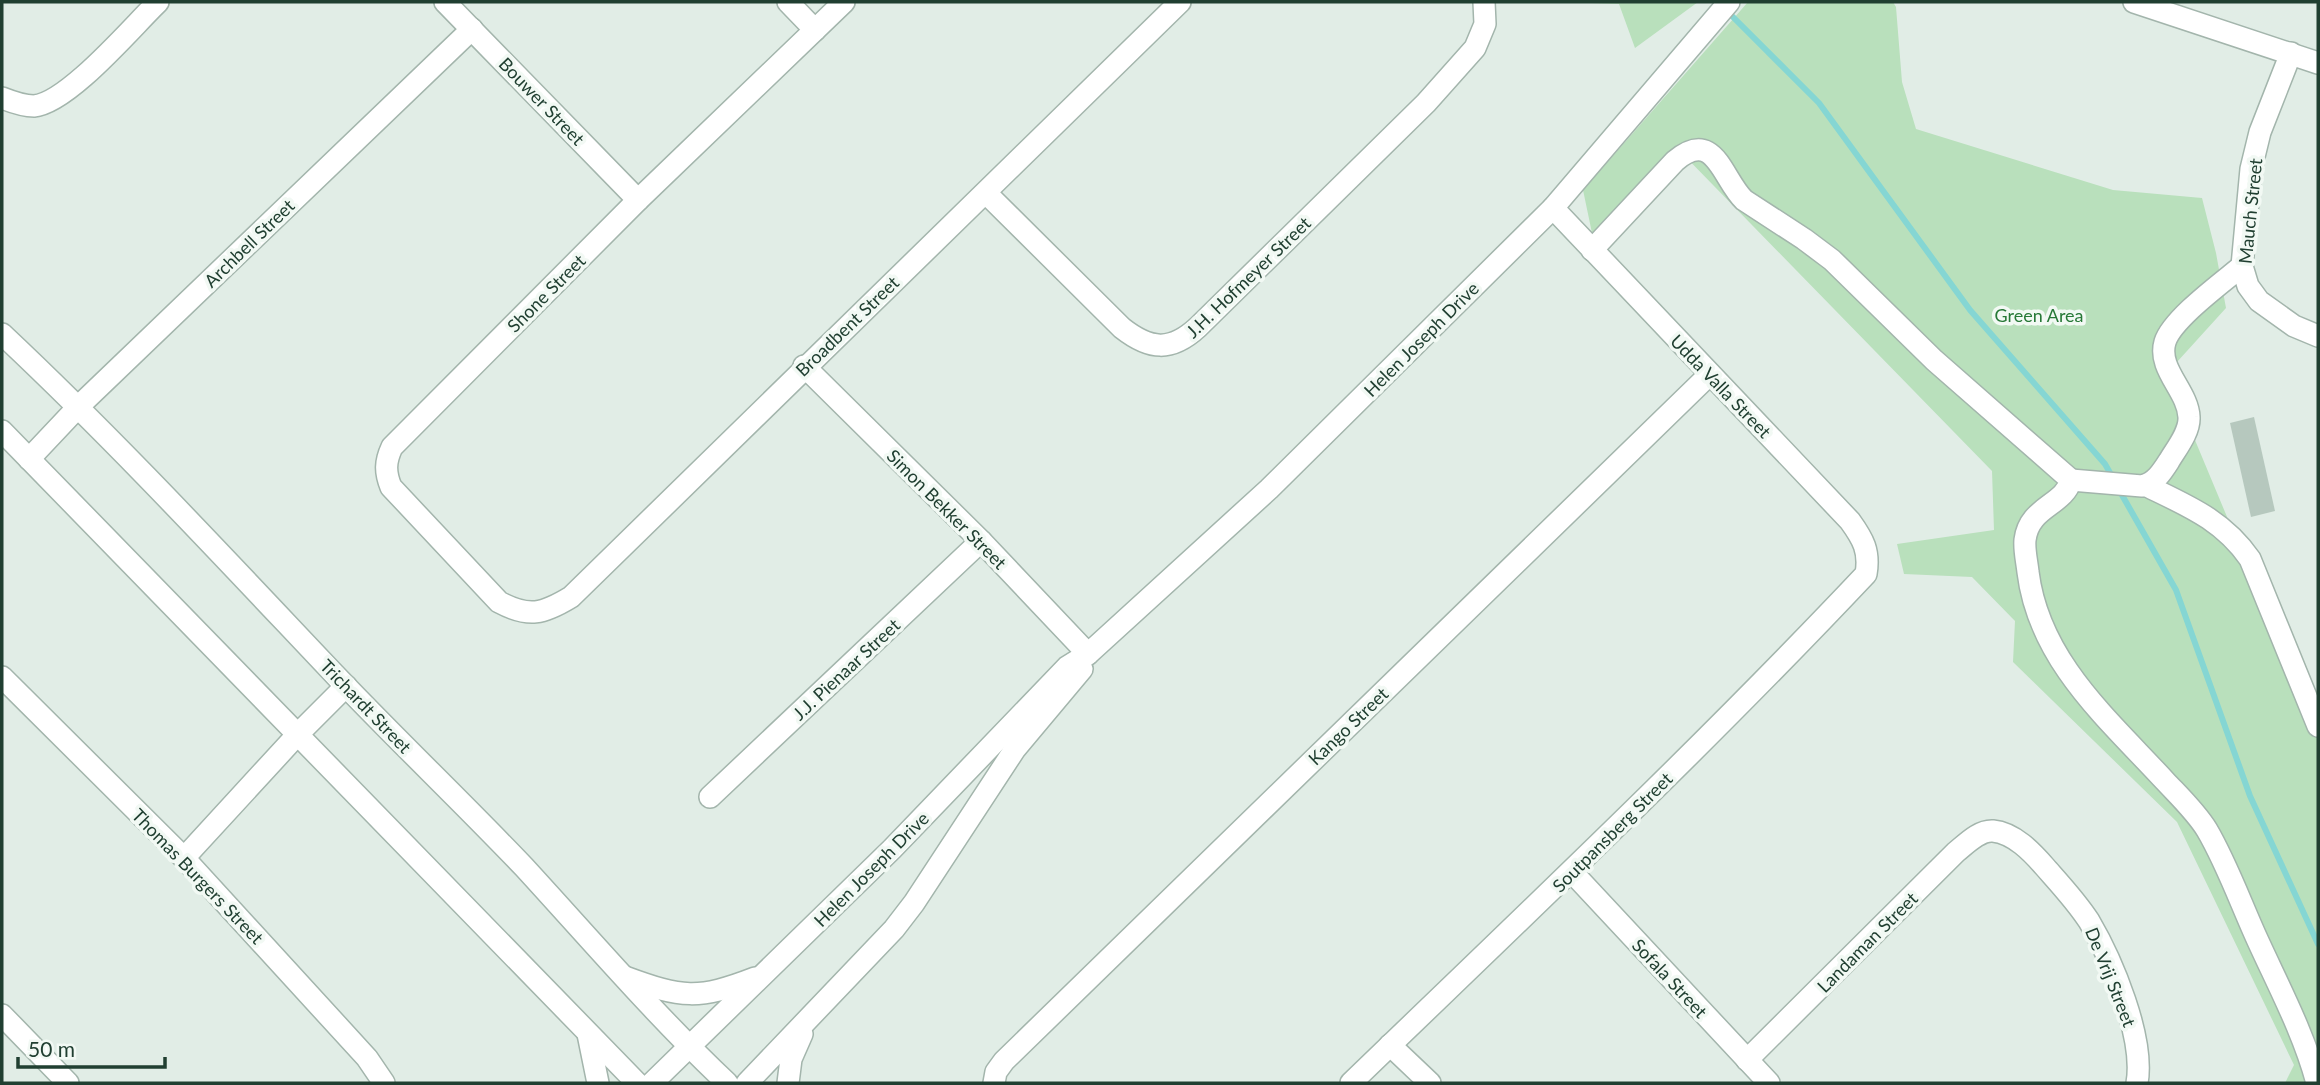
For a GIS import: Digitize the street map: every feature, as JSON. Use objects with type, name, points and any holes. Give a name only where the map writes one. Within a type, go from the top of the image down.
[{"type":"street","points":[[2,99],[34,106],[53,100],[71,87],[158,2]]},
{"type":"street","name":"Bouwer Street","points":[[445,2],[638,200]]},
{"type":"street","points":[[788,2],[815,30]]},
{"type":"street","name":"Shone Street","points":[[499,602],[391,487],[386,475],[386,461],[392,447],[638,200],[844,2]]},
{"type":"street","name":"Broadbent Street","points":[[499,602],[516,611],[532,613],[550,610],[571,597],[804,366],[986,193],[1180,2]]},
{"type":"street","name":"J.H. Hofmeyer Street","points":[[986,193],[1138,341],[1156,346],[1172,344],[1186,338],[1198,327],[1426,103],[1475,48],[1485,23],[1483,2]]},
{"type":"street","name":"Helen Joseph Drive","points":[[652,1083],[892,849],[1067,667],[1088,654],[1269,489],[1553,208],[1730,2]]},
{"type":"street","points":[[2134,2],[2318,63]]},
{"type":"street","name":"Archbell Street","points":[[29,459],[79,406],[472,29]]},
{"type":"street","name":"Mauch Street","points":[[2291,53],[2260,132],[2251,169],[2242,266],[2248,286],[2259,301],[2294,326],[2318,336]]},
{"type":"street","points":[[1592,250],[1683,154],[1700,149],[1708,152],[1722,166],[1738,195],[1832,260],[1934,360],[2071,480],[2147,486],[2210,517],[2250,559],[2318,726]]},
{"type":"street","name":"Udda Valla Street","points":[[1553,208],[1850,521],[1867,548],[1866,574]]},
{"type":"street","points":[[2147,486],[2162,471],[2180,443],[2190,419],[2185,400],[2164,360],[2166,338],[2190,310],[2242,266]]},
{"type":"street","name":"Trichardt Street","points":[[2,334],[79,406],[525,869],[620,975],[727,1083]]},
{"type":"street","name":"Simon Bekker Street","points":[[804,366],[981,541],[1088,654]]},
{"type":"street","name":"Kango Street","points":[[994,1083],[996,1072],[1004,1061],[1710,374]]},
{"type":"street","points":[[2,431],[637,1083]]},
{"type":"street","points":[[2071,480],[2069,488],[2037,513],[2028,524],[2025,542],[2028,574],[2040,621],[2074,683],[2205,827],[2292,1016],[2317,1083]]},
{"type":"street","name":"J.J. Pienaar Street","points":[[710,797],[981,541]]},
{"type":"street","name":"Soutpansberg Street","points":[[1351,1083],[1572,872],[1798,646],[1866,574]]},
{"type":"street","name":"Helen Joseph Drive","points":[[747,1083],[894,929],[1015,749],[1081,671],[1088,654]]},
{"type":"street","name":"Thomas Burgers Street","points":[[2,677],[184,858],[367,1058],[384,1083]]},
{"type":"street","points":[[184,858],[346,686]]},
{"type":"street","name":"Landaman Street","points":[[1747,1060],[1956,852],[1978,835],[1992,831]]},
{"type":"street","name":"De Vrij Street","points":[[1992,831],[2015,840],[2028,849],[2069,894],[2089,921],[2132,1020],[2139,1054],[2138,1083]]},
{"type":"street","name":"Sofala Street","points":[[1572,872],[1769,1083]]},
{"type":"street","points":[[620,975],[666,992],[699,995],[716,993],[765,974]]},
{"type":"street","points":[[2,1015],[68,1083]]},
{"type":"street","points":[[788,1083],[796,1044],[812,1017]]},
{"type":"street","points":[[588,1034],[598,1083]]},
{"type":"street","points":[[1390,1045],[1430,1083]]},
{"type":"green space","points":[[1563,2],[1698,2],[1635,48],[1619,4]]},
{"type":"green space","name":"Green Area","points":[[1748,2],[1893,2],[1896,7],[1902,82],[1916,129],[2113,190],[2202,198],[2226,308],[2167,373],[2318,735],[2318,1083],[2285,1083],[2294,1065],[2177,822],[2013,662],[2015,621],[1972,577],[1904,574],[1897,544],[1994,530],[1992,471],[1676,147],[1592,233],[1583,190]]},
{"type":"building","points":[[2254,417],[2275,511],[2251,517],[2230,423]]},
{"type":"waterway","points":[[1726,10],[1819,103],[1970,310],[2105,464],[2113,478]]},
{"type":"waterway","points":[[2118,488],[2176,590],[2250,796],[2318,944]]}]
